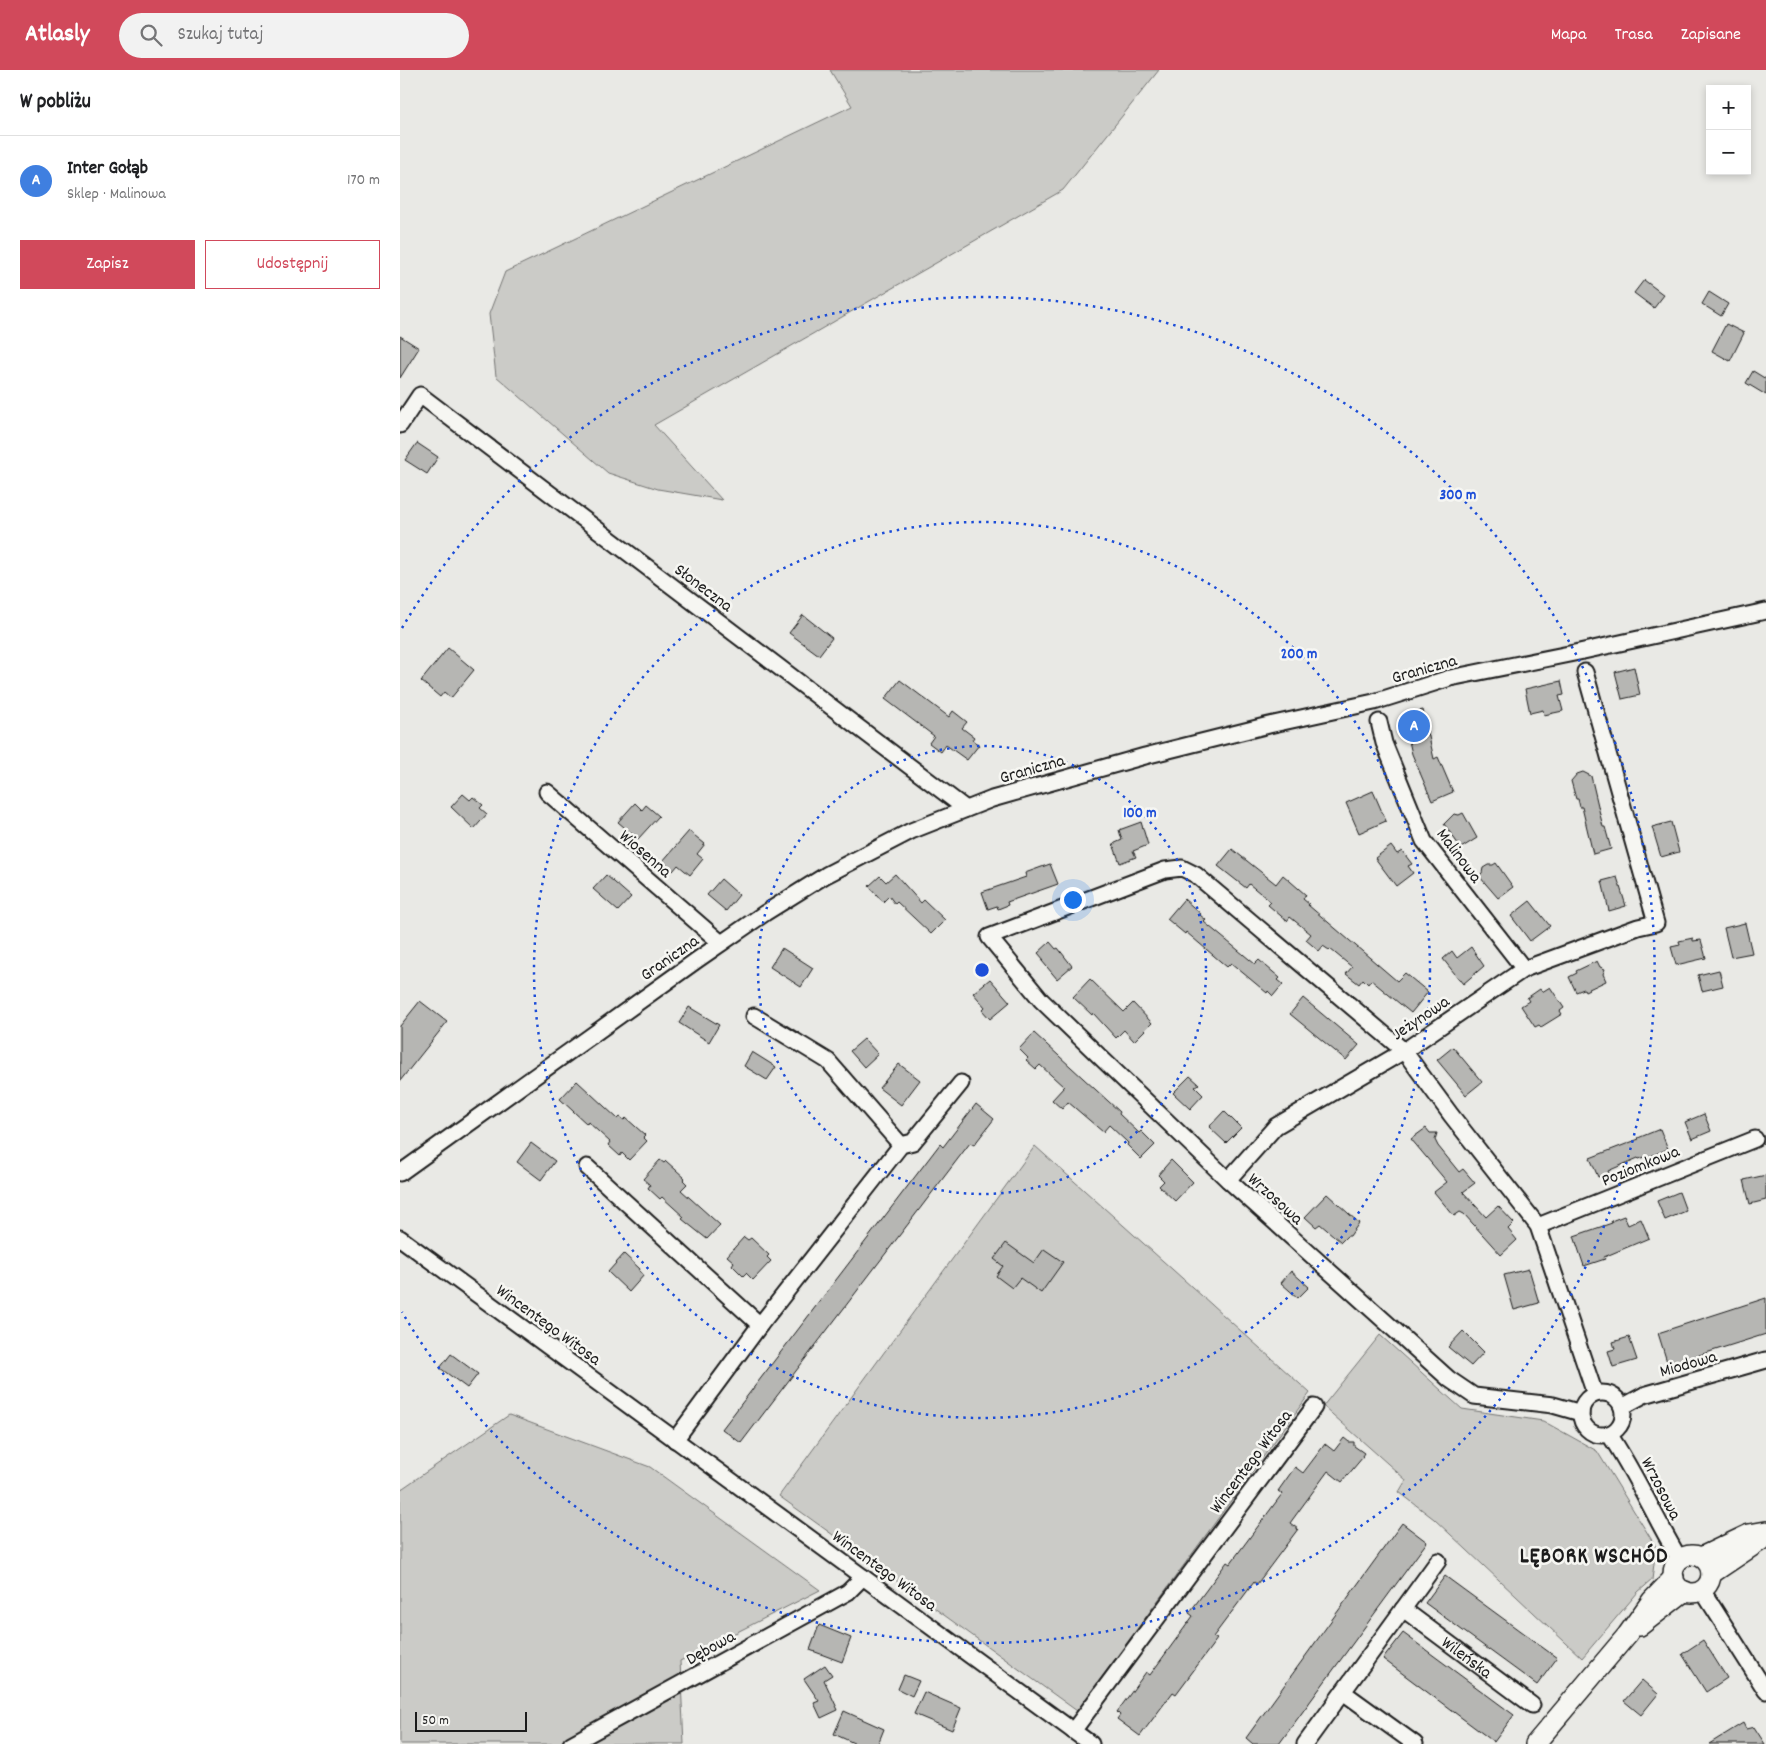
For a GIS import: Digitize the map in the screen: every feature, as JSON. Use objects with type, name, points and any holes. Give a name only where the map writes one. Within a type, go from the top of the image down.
[{"type":"main road","points":[[1690,1578],[1690,1555],[1701,1557],[1749,1534],[1766,1531]]},
{"type":"main road","points":[[1535,1744],[1627,1635],[1661,1611],[1690,1578],[1766,1536]]},
{"type":"street","name":"Słoneczna","points":[[400,425],[420,394],[966,809]]},
{"type":"street","name":"Graniczna","points":[[400,1173],[764,913],[826,874],[911,831],[992,799],[1146,756],[1269,725],[1374,702],[1450,678],[1580,652],[1766,611]]},
{"type":"street","name":"Jeżynowa","points":[[1228,1180],[1276,1126],[1404,1051],[1524,969],[1638,927],[1656,923],[1585,672]]},
{"type":"street","name":"Malinowa","points":[[1379,722],[1384,743],[1424,841],[1524,969]]},
{"type":"street","name":"Wiosenna","points":[[547,792],[722,943]]},
{"type":"street","name":"Wrzosowa","points":[[1404,1051],[1196,875],[1182,868],[1165,870],[989,937],[1041,1000],[1228,1180],[1449,1379],[1474,1396],[1553,1405],[1581,1413]]},
{"type":"street","points":[[754,1016],[828,1061],[901,1145]]},
{"type":"street","points":[[1404,1051],[1538,1226],[1595,1394]]},
{"type":"street","points":[[675,1440],[760,1325],[901,1145],[912,1142],[961,1083]]},
{"type":"street","name":"Poziomkowa","points":[[1538,1226],[1755,1139]]},
{"type":"street","points":[[587,1167],[760,1325]]},
{"type":"street","name":"Wincentego Witosa","points":[[400,1238],[1082,1739],[1314,1407]]},
{"type":"street","name":"Miodowa","points":[[1622,1407],[1644,1395],[1766,1360]]},
{"type":"street","points":[[1601,1393],[1614,1396],[1622,1407],[1623,1413],[1619,1426],[1609,1434],[1595,1434],[1589,1430],[1582,1419],[1581,1413],[1585,1401],[1595,1394],[1601,1393]]},
{"type":"street","name":"Wrzosowa","points":[[1609,1434],[1625,1458],[1663,1532],[1690,1578],[1766,1691]]},
{"type":"street","points":[[1305,1744],[1438,1561]]},
{"type":"street","name":"Dębowa","points":[[571,1744],[848,1592],[863,1577]]},
{"type":"street","name":"Wileńska","points":[[1403,1609],[1532,1705]]},
{"type":"street","points":[[1343,1692],[1415,1744]]},
{"type":"shaded area","points":[[830,70],[1159,70],[1063,190],[654,425],[722,500],[658,489],[608,473],[496,376],[489,314],[505,272],[852,106]]},
{"type":"shaded area","points":[[1035,1146],[1310,1393],[1077,1711],[779,1496]]},
{"type":"shaded area","points":[[1380,1335],[1462,1409],[1543,1421],[1597,1451],[1656,1547],[1652,1580],[1638,1592],[1582,1658],[1434,1519],[1399,1492],[1406,1480],[1323,1406]]},
{"type":"shaded area","points":[[509,1415],[650,1467],[820,1590],[680,1661],[684,1744],[400,1744],[400,1490]]},
{"type":"building","points":[[1644,280],[1664,295],[1654,308],[1634,293]]},
{"type":"building","points":[[1709,292],[1728,304],[1721,316],[1702,304]]},
{"type":"building","points":[[1726,324],[1744,333],[1730,361],[1712,351]]},
{"type":"building","points":[[400,336],[419,348],[400,378]]},
{"type":"building","points":[[1753,371],[1766,379],[1766,395],[1746,383]]},
{"type":"building","points":[[417,443],[438,457],[427,474],[405,460]]},
{"type":"building","points":[[803,615],[832,638],[819,655],[789,633]]},
{"type":"building","points":[[448,648],[474,670],[451,698],[444,692],[440,697],[421,681]]},
{"type":"building","points":[[1634,667],[1640,695],[1622,699],[1615,672]]},
{"type":"building","points":[[900,680],[949,717],[953,711],[967,722],[962,728],[974,737],[972,740],[979,745],[967,760],[946,745],[941,752],[929,743],[934,736],[885,699]]},
{"type":"building","points":[[1561,681],[1564,695],[1559,696],[1563,711],[1544,715],[1543,710],[1530,713],[1525,689]]},
{"type":"building","points":[[1423,710],[1434,759],[1438,757],[1453,792],[1432,801],[1412,754],[1403,715]]},
{"type":"building","points":[[1583,772],[1591,776],[1603,827],[1605,827],[1611,849],[1593,854],[1582,807],[1580,807],[1578,799],[1576,799],[1571,781],[1577,774]]},
{"type":"building","points":[[1373,791],[1386,821],[1359,833],[1346,803]]},
{"type":"building","points":[[463,794],[470,800],[473,797],[483,805],[480,808],[487,814],[474,829],[451,807]]},
{"type":"building","points":[[635,803],[642,810],[646,805],[659,816],[638,839],[618,822]]},
{"type":"building","points":[[1463,813],[1477,838],[1461,848],[1444,824],[1454,814],[1459,815]]},
{"type":"building","points":[[1141,822],[1148,845],[1133,851],[1136,857],[1120,863],[1113,844],[1122,840],[1119,830]]},
{"type":"building","points":[[1671,822],[1679,852],[1661,857],[1652,827]]},
{"type":"building","points":[[689,831],[705,844],[697,854],[703,859],[690,875],[678,865],[673,871],[662,862]]},
{"type":"building","points":[[1391,846],[1397,854],[1402,851],[1412,864],[1408,866],[1413,873],[1396,886],[1375,858]]},
{"type":"building","points":[[1232,849],[1276,884],[1283,875],[1306,895],[1303,899],[1308,905],[1397,981],[1405,973],[1428,992],[1411,1013],[1371,980],[1368,984],[1363,979],[1359,984],[1346,974],[1352,967],[1330,949],[1323,946],[1319,951],[1306,940],[1311,934],[1290,917],[1287,921],[1268,905],[1271,902],[1249,884],[1246,888],[1218,866]]},
{"type":"building","points":[[1496,863],[1513,887],[1498,898],[1479,876],[1483,868]]},
{"type":"building","points":[[1050,864],[1058,884],[1007,902],[1008,905],[998,909],[997,906],[988,909],[982,892],[1026,877],[1025,873]]},
{"type":"building","points":[[895,874],[921,903],[924,900],[945,920],[931,934],[897,902],[895,904],[889,896],[883,902],[869,886],[880,876],[886,882]]},
{"type":"building","points":[[606,875],[631,897],[618,911],[593,889]]},
{"type":"building","points":[[1617,877],[1626,906],[1609,911],[1602,881]]},
{"type":"building","points":[[721,879],[739,895],[726,911],[707,895]]},
{"type":"building","points":[[1184,899],[1201,914],[1206,920],[1204,922],[1255,964],[1259,960],[1280,978],[1278,980],[1283,984],[1273,996],[1231,963],[1227,967],[1186,932],[1185,934],[1167,919]]},
{"type":"building","points":[[1530,901],[1550,926],[1530,941],[1511,916]]},
{"type":"building","points":[[1745,923],[1752,953],[1731,957],[1724,928]]},
{"type":"building","points":[[1693,938],[1693,941],[1701,940],[1706,958],[1676,965],[1671,947],[1680,945],[1679,941]]},
{"type":"building","points":[[1050,942],[1056,949],[1058,948],[1072,966],[1057,979],[1038,953]]},
{"type":"building","points":[[1471,947],[1484,966],[1463,984],[1443,959],[1452,951],[1457,958]]},
{"type":"building","points":[[782,948],[813,968],[801,987],[770,967]]},
{"type":"building","points":[[1597,961],[1600,967],[1605,969],[1603,974],[1606,981],[1585,991],[1584,989],[1576,992],[1569,977],[1577,973],[1576,971]]},
{"type":"building","points":[[1719,970],[1723,986],[1702,991],[1698,975]]},
{"type":"building","points":[[990,979],[1010,1002],[990,1019],[982,1010],[985,1007],[973,993]]},
{"type":"building","points":[[1090,979],[1124,1012],[1133,1003],[1152,1023],[1134,1041],[1124,1030],[1116,1038],[1093,1013],[1092,1015],[1073,997]]},
{"type":"building","points":[[1550,987],[1564,1008],[1560,1011],[1562,1014],[1541,1027],[1539,1025],[1535,1027],[1521,1006],[1529,1001],[1527,998],[1540,989],[1542,992]]},
{"type":"building","points":[[1303,998],[1359,1045],[1346,1060],[1290,1014]]},
{"type":"building","points":[[420,1001],[447,1022],[400,1081],[400,1026]]},
{"type":"building","points":[[689,1007],[719,1025],[709,1042],[679,1023]]},
{"type":"building","points":[[1034,1033],[1120,1112],[1119,1114],[1139,1133],[1141,1131],[1155,1145],[1141,1159],[1109,1125],[1103,1132],[1068,1102],[1062,1109],[1052,1100],[1064,1087],[1040,1065],[1036,1069],[1026,1060],[1028,1058],[1019,1049]]},
{"type":"building","points":[[864,1039],[878,1054],[864,1067],[850,1051]]},
{"type":"building","points":[[1453,1047],[1482,1082],[1466,1095],[1437,1060]]},
{"type":"building","points":[[752,1052],[776,1067],[767,1080],[744,1066]]},
{"type":"building","points":[[899,1064],[920,1080],[901,1105],[879,1088]]},
{"type":"building","points":[[1190,1076],[1199,1084],[1195,1087],[1203,1095],[1190,1109],[1173,1093]]},
{"type":"building","points":[[577,1081],[618,1119],[620,1117],[624,1120],[626,1118],[645,1135],[643,1137],[647,1141],[629,1160],[622,1153],[620,1156],[608,1145],[610,1142],[560,1099]]},
{"type":"building","points":[[976,1104],[994,1119],[974,1145],[970,1143],[741,1443],[722,1429],[940,1144],[943,1147]]},
{"type":"building","points":[[1224,1111],[1241,1128],[1226,1143],[1209,1127]]},
{"type":"building","points":[[1704,1114],[1711,1131],[1692,1139],[1685,1122]]},
{"type":"building","points":[[1426,1128],[1430,1133],[1437,1133],[1435,1140],[1438,1146],[1459,1172],[1463,1169],[1475,1183],[1463,1192],[1486,1217],[1498,1206],[1514,1223],[1508,1229],[1517,1240],[1501,1255],[1464,1214],[1460,1212],[1454,1216],[1434,1192],[1447,1182],[1411,1139]]},
{"type":"building","points":[[1660,1129],[1668,1149],[1646,1158],[1638,1158],[1598,1177],[1590,1158]]},
{"type":"building","points":[[531,1143],[555,1161],[541,1180],[517,1162]]},
{"type":"building","points":[[660,1160],[664,1163],[666,1161],[685,1178],[683,1180],[687,1184],[681,1190],[720,1225],[707,1239],[682,1219],[684,1217],[662,1197],[660,1199],[648,1188],[650,1185],[643,1179]]},
{"type":"building","points":[[1171,1160],[1193,1182],[1175,1201],[1159,1186],[1164,1181],[1158,1175]]},
{"type":"building","points":[[1766,1175],[1766,1200],[1750,1204],[1744,1180]]},
{"type":"building","points":[[1679,1192],[1686,1211],[1665,1220],[1657,1201]]},
{"type":"building","points":[[1327,1194],[1359,1223],[1350,1236],[1347,1236],[1341,1242],[1320,1224],[1316,1227],[1305,1217]]},
{"type":"building","points":[[1624,1216],[1628,1225],[1641,1219],[1649,1238],[1604,1257],[1605,1259],[1584,1266],[1574,1236],[1612,1223],[1611,1221]]},
{"type":"building","points":[[744,1237],[748,1240],[751,1238],[769,1255],[767,1257],[771,1261],[753,1280],[746,1273],[743,1276],[732,1265],[734,1262],[727,1256]]},
{"type":"building","points":[[1006,1243],[1034,1263],[1044,1249],[1063,1262],[1041,1293],[1020,1278],[1012,1288],[996,1276],[1003,1266],[994,1259]]},
{"type":"building","points":[[624,1254],[644,1275],[629,1292],[608,1272]]},
{"type":"building","points":[[1529,1269],[1539,1303],[1514,1310],[1504,1275]]},
{"type":"building","points":[[1291,1271],[1309,1287],[1298,1298],[1281,1283]]},
{"type":"building","points":[[1766,1298],[1766,1334],[1668,1365],[1658,1333]]},
{"type":"building","points":[[1463,1331],[1484,1352],[1471,1366],[1448,1347]]},
{"type":"building","points":[[1629,1337],[1637,1360],[1613,1367],[1608,1351],[1615,1349],[1613,1342]]},
{"type":"building","points":[[451,1354],[478,1374],[467,1388],[440,1368]]},
{"type":"building","points":[[1344,1438],[1349,1442],[1354,1442],[1354,1446],[1364,1453],[1363,1457],[1342,1482],[1328,1471],[1290,1523],[1298,1529],[1257,1584],[1254,1582],[1213,1637],[1217,1639],[1176,1694],[1173,1692],[1140,1736],[1117,1719],[1120,1715],[1117,1712],[1146,1672],[1150,1675],[1193,1616],[1189,1613],[1227,1562],[1230,1564],[1282,1494],[1278,1491],[1295,1467],[1303,1473],[1325,1444],[1334,1451]]},
{"type":"building","points":[[1402,1523],[1427,1542],[1279,1744],[1253,1744],[1246,1738]]},
{"type":"building","points":[[1445,1576],[1557,1658],[1537,1685],[1425,1603]]},
{"type":"building","points":[[819,1625],[851,1638],[842,1662],[810,1650]]},
{"type":"building","points":[[1403,1633],[1514,1715],[1494,1742],[1383,1659]]},
{"type":"building","points":[[1703,1640],[1727,1678],[1706,1692],[1682,1654]]},
{"type":"building","points":[[825,1665],[832,1675],[824,1680],[838,1710],[821,1718],[814,1703],[819,1701],[804,1679]]},
{"type":"building","points":[[904,1675],[919,1681],[912,1696],[898,1689]]},
{"type":"building","points":[[1642,1680],[1658,1694],[1641,1715],[1624,1701]]},
{"type":"building","points":[[924,1692],[961,1708],[952,1730],[914,1714]]},
{"type":"building","points":[[844,1711],[884,1729],[878,1744],[856,1744],[834,1734]]},
{"type":"building","points":[[1743,1723],[1746,1729],[1754,1727],[1765,1744],[1709,1744]]},
{"type":"place","name":"Inter Gołąb","points":[[1414,726]]},
{"type":"district","name":"LĘBORK WSCHÓD","points":[[1594,1554]]}]
